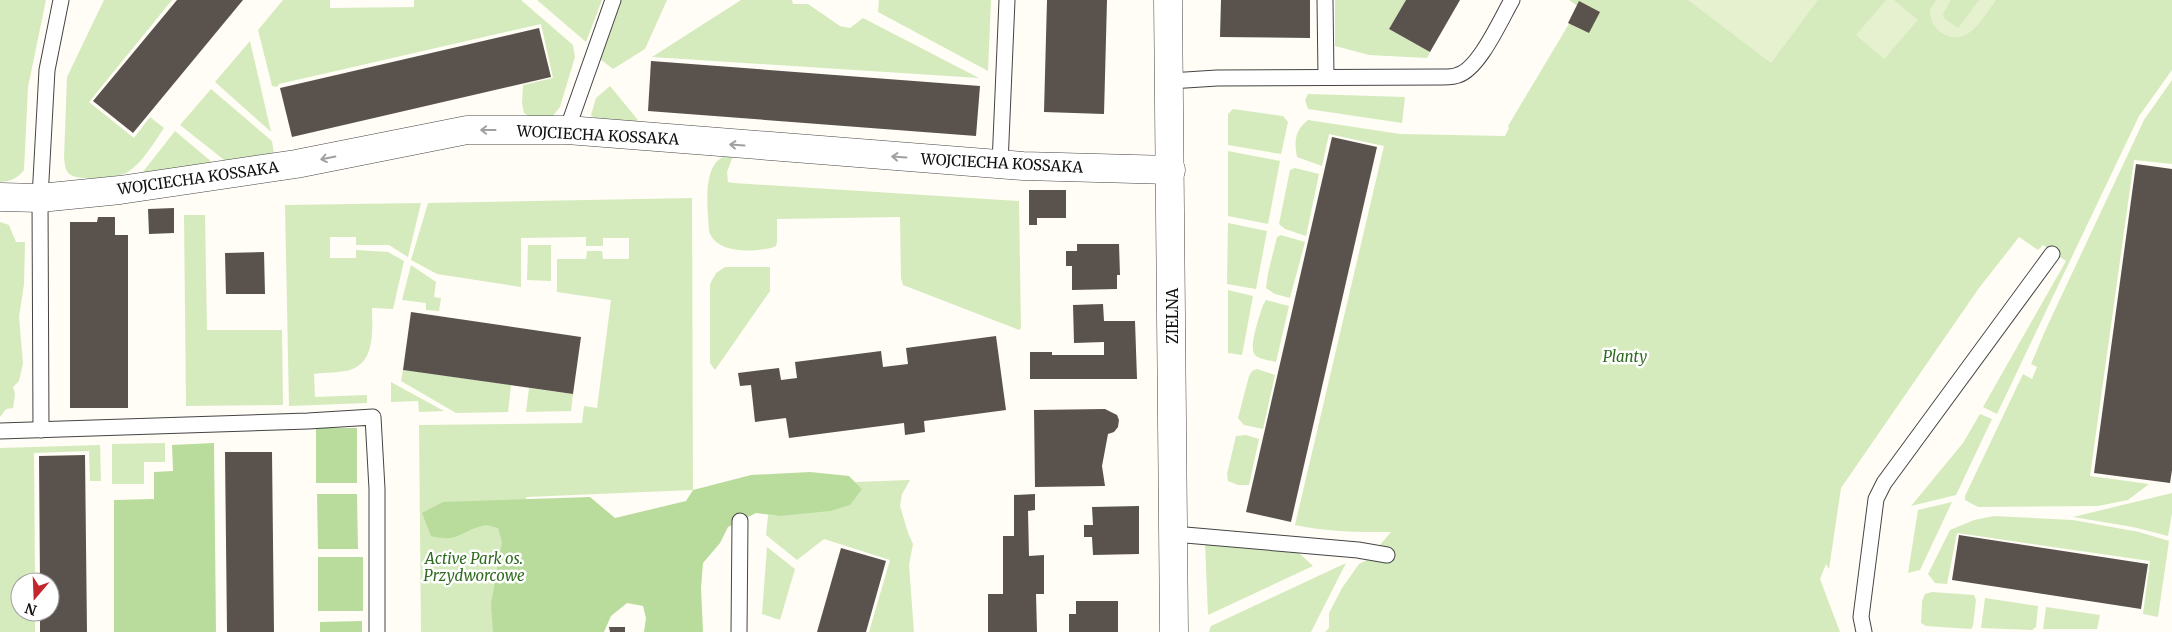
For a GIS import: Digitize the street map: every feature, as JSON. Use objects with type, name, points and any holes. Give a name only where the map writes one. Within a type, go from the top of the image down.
[{"type":"street","name":"ZIELNA","points":[[1168,0],[1174,632]]},
{"type":"street","name":"WOJCIECHA KOSSAKA","points":[[0,197],[40,198],[120,190],[296,164],[467,130],[567,130],[1000,164],[1171,170]]},
{"type":"lane","points":[[41,430],[40,198],[47,70],[61,0]]},
{"type":"lane","points":[[567,130],[613,0]]},
{"type":"lane","points":[[1000,164],[1007,0]]},
{"type":"lane","points":[[1325,0],[1326,77]]},
{"type":"lane","points":[[1170,81],[1217,78],[1443,77],[1460,75],[1471,67],[1481,54],[1512,0]]},
{"type":"lane","points":[[1864,632],[1861,618],[1876,499],[1884,483],[2052,254]]},
{"type":"lane","points":[[0,431],[373,410],[377,481],[377,632]]},
{"type":"lane","points":[[739,632],[740,521]]},
{"type":"lane","points":[[1174,534],[1358,550],[1388,556]]},
{"type":"green space","points":[[0,0],[46,0],[28,87],[24,170],[14,179],[0,182]]},
{"type":"green space","points":[[104,0],[172,0],[89,102],[134,138],[150,117],[164,128],[143,157],[128,172],[108,177],[82,178],[69,174],[66,170],[64,158],[67,77]]},
{"type":"green space","points":[[283,0],[330,0],[330,8],[414,7],[414,0],[521,0],[573,45],[575,57],[560,107],[552,117],[530,117],[524,113],[522,103],[523,85],[553,78],[541,24],[279,84],[277,87],[272,86],[258,30]]},
{"type":"green space","points":[[537,0],[602,0],[586,42]]},
{"type":"green space","points":[[621,0],[667,0],[645,49],[613,69],[600,59]]},
{"type":"green space","points":[[741,0],[792,0],[793,4],[808,4],[840,26],[850,28],[863,18],[979,78],[652,57]]},
{"type":"green space","points":[[879,0],[991,0],[988,71],[878,12]]},
{"type":"green space","points":[[1335,0],[1406,0],[1389,29],[1430,52],[1427,58],[1369,55],[1335,46]]},
{"type":"green space","name":"Planty","points":[[1569,0],[2172,0],[2172,70],[2139,116],[1997,414],[1983,407],[2066,261],[2043,245],[2038,250],[2019,237],[1979,288],[1841,488],[1829,569],[1826,564],[1820,579],[1840,632],[1325,632],[1329,628],[1329,613],[1342,588],[1359,564],[1367,560],[1391,532],[1355,532],[1295,525],[1384,146],[1329,134],[1322,166],[1297,157],[1296,136],[1300,128],[1308,120],[1400,134],[1505,136],[1509,128],[1508,126],[1579,7]]},
{"type":"green space","points":[[1688,0],[1818,0],[1771,63]]},
{"type":"green space","points":[[1886,0],[1894,0],[1918,20],[1884,59],[1856,35]]},
{"type":"green space","points":[[1936,0],[1951,0],[1943,14],[1944,18],[1958,28],[1979,0],[1996,0],[1974,29],[1959,37],[1951,37],[1939,31],[1932,20],[1930,10]]},
{"type":"green space","points":[[250,41],[271,132],[215,82]]},
{"type":"green space","points":[[2172,80],[2172,164],[2134,160],[2090,476],[2149,484],[2128,500],[2098,506],[1978,507],[1965,500],[1965,496],[2023,374],[2032,379],[2037,367],[2031,364],[2045,331],[2144,120]]},
{"type":"green space","points":[[610,86],[638,120],[637,123],[599,121],[591,115],[596,98]]},
{"type":"green space","points":[[211,89],[272,141],[274,154],[228,163],[180,125]]},
{"type":"green space","points":[[1308,94],[1405,97],[1402,123],[1308,109],[1305,100]]},
{"type":"green space","points":[[1233,109],[1283,116],[1288,122],[1281,154],[1228,145],[1228,114]]},
{"type":"green space","points":[[175,131],[213,163],[142,173]]},
{"type":"green space","points":[[1228,151],[1280,161],[1268,224],[1228,216]]},
{"type":"green space","points":[[726,156],[733,156],[727,172],[728,182],[734,183],[1019,201],[1021,328],[1019,330],[903,285],[901,278],[900,217],[777,219],[776,246],[754,250],[736,250],[719,244],[709,231],[707,200],[709,177],[718,160]]},
{"type":"green space","points":[[1295,168],[1319,174],[1306,236],[1285,229],[1279,224],[1290,170]]},
{"type":"green space","name":"Active Park os. Przydworcowe","points":[[692,198],[693,490],[526,497],[527,632],[421,632],[419,425],[582,423],[584,406],[597,408],[611,300],[557,292],[557,259],[586,259],[587,251],[602,251],[603,259],[629,259],[629,238],[603,238],[603,246],[586,246],[586,237],[521,238],[521,287],[437,274],[411,260],[428,203]]},
{"type":"green space","points":[[421,203],[408,257],[389,245],[356,245],[356,237],[330,237],[330,258],[356,258],[356,250],[388,252],[404,261],[393,309],[372,308],[371,344],[364,360],[350,370],[314,374],[315,397],[367,395],[367,403],[289,406],[285,205]]},
{"type":"green space","points":[[184,215],[205,215],[207,330],[282,330],[283,405],[186,406]]},
{"type":"green space","points":[[0,222],[9,225],[16,242],[25,242],[24,284],[19,317],[23,363],[19,381],[13,387],[15,394],[13,408],[6,409],[0,417]]},
{"type":"green space","points":[[1228,223],[1267,231],[1256,289],[1227,284]]},
{"type":"green space","points":[[1281,235],[1305,242],[1290,298],[1275,294],[1266,288],[1277,237]]},
{"type":"green space","points":[[528,245],[551,245],[551,281],[527,280]]},
{"type":"green space","points":[[411,265],[436,282],[434,297],[441,298],[439,311],[426,310],[426,303],[402,300]]},
{"type":"green space","points":[[725,267],[770,267],[770,291],[715,370],[710,363],[710,284],[716,273]]},
{"type":"green space","points":[[1228,290],[1253,296],[1242,355],[1228,353]]},
{"type":"green space","points":[[1266,300],[1289,306],[1276,362],[1256,356],[1253,347],[1255,332]]},
{"type":"green space","points":[[1257,369],[1275,375],[1263,429],[1244,425],[1238,418],[1249,376],[1252,371]]},
{"type":"green space","points":[[403,370],[511,385],[508,412],[456,413],[401,381]]},
{"type":"green space","points":[[391,382],[444,411],[419,412],[418,401],[391,402]]},
{"type":"green space","points":[[529,388],[573,394],[571,411],[526,412]]},
{"type":"green space","points":[[1980,414],[1992,419],[1956,495],[1911,506],[1963,443]]},
{"type":"green space","points":[[316,428],[357,428],[357,483],[316,483]]},
{"type":"green space","points":[[1246,435],[1259,439],[1249,485],[1238,485],[1228,481],[1227,474],[1236,436]]},
{"type":"green space","points":[[165,443],[165,462],[144,462],[144,484],[112,484],[112,444]]},
{"type":"green space","points":[[214,443],[216,632],[114,632],[114,500],[154,499],[154,472],[173,471],[172,445]]},
{"type":"green space","points":[[100,445],[101,481],[90,481],[89,451],[34,453],[35,572],[10,572],[10,622],[35,622],[35,632],[0,632],[0,448]]},
{"type":"green space","points":[[810,472],[849,476],[862,489],[850,505],[830,511],[779,516],[756,513],[728,527],[720,543],[703,563],[701,588],[703,632],[644,632],[646,618],[643,606],[627,603],[611,616],[604,632],[493,632],[491,604],[502,542],[498,528],[484,525],[458,536],[440,538],[431,536],[422,513],[443,502],[590,497],[615,518],[686,501],[693,490],[751,475]]},
{"type":"green space","points":[[910,480],[902,494],[900,506],[913,544],[909,565],[914,632],[869,632],[890,560],[824,539],[797,560],[766,535],[768,515],[779,516],[862,489],[855,482]]},
{"type":"green space","points":[[2172,493],[2172,513],[2168,536],[2133,527],[2073,517]]},
{"type":"green space","points":[[317,494],[357,494],[358,549],[318,549]]},
{"type":"green space","points":[[1952,502],[1920,570],[1908,573],[1918,510]]},
{"type":"green space","points":[[1994,516],[2073,520],[2139,532],[2169,541],[2158,617],[2143,614],[2150,561],[1957,533],[1947,584],[1935,583],[1928,574],[1950,530],[1974,520]]},
{"type":"green space","points":[[1209,543],[1219,546],[1299,553],[1313,566],[1208,615],[1205,544]]},
{"type":"green space","points":[[767,547],[795,569],[780,620],[762,614]]},
{"type":"green space","points":[[318,557],[363,557],[363,611],[318,611]]},
{"type":"green space","points":[[1346,563],[1311,632],[1209,632],[1211,626]]},
{"type":"green space","points":[[1932,592],[1974,595],[1976,600],[1971,629],[1926,626],[1921,623],[1922,601],[1925,594]]},
{"type":"green space","points":[[1985,598],[2038,606],[2036,627],[2032,630],[1981,628]]},
{"type":"green space","points":[[2046,607],[2100,615],[2097,629],[2043,629]]},
{"type":"green space","points":[[362,621],[362,632],[320,632],[320,622]]},
{"type":"building","points":[[177,0],[243,0],[133,133],[93,101]]},
{"type":"building","points":[[1047,0],[1107,0],[1104,114],[1044,112]]},
{"type":"building","points":[[1221,0],[1310,0],[1310,38],[1220,37]]},
{"type":"building","points":[[1406,0],[1460,0],[1430,52],[1389,29]]},
{"type":"building","points":[[1579,1],[1600,12],[1589,33],[1568,23]]},
{"type":"building","points":[[539,28],[551,77],[292,137],[280,88]]},
{"type":"building","points":[[651,61],[980,86],[976,136],[648,111]]},
{"type":"building","points":[[1332,137],[1377,147],[1291,522],[1246,512]]},
{"type":"building","points":[[2136,164],[2172,169],[2172,470],[2170,483],[2094,473]]},
{"type":"building","points":[[1029,190],[1066,190],[1066,218],[1037,218],[1037,225],[1029,225]]},
{"type":"building","points":[[174,208],[174,233],[149,234],[148,209]]},
{"type":"building","points":[[98,217],[115,217],[115,235],[128,235],[128,408],[70,408],[70,222],[97,222]]},
{"type":"building","points":[[1077,244],[1119,244],[1120,275],[1117,275],[1117,289],[1072,290],[1072,266],[1066,266],[1066,251],[1077,251]]},
{"type":"building","points":[[264,252],[265,294],[226,294],[225,253]]},
{"type":"building","points":[[1103,304],[1104,321],[1135,321],[1137,379],[1030,379],[1030,352],[1052,352],[1052,355],[1104,355],[1104,342],[1074,343],[1073,305]]},
{"type":"building","points":[[411,312],[581,337],[573,394],[403,370]]},
{"type":"building","points":[[996,336],[1006,410],[924,421],[925,432],[905,435],[904,423],[789,438],[786,418],[755,422],[751,385],[740,386],[738,373],[779,368],[781,380],[797,378],[795,362],[881,351],[883,367],[908,364],[906,348]]},
{"type":"building","points":[[1105,409],[1117,415],[1119,420],[1118,427],[1114,432],[1108,434],[1102,466],[1105,486],[1035,487],[1034,410]]},
{"type":"building","points":[[225,452],[272,452],[274,632],[227,632]]},
{"type":"building","points":[[85,455],[87,632],[40,632],[40,622],[60,622],[60,572],[40,572],[39,456]]},
{"type":"building","points":[[1035,494],[1035,510],[1028,511],[1029,556],[1044,555],[1044,594],[1036,594],[1037,632],[988,632],[988,594],[1003,594],[1003,536],[1014,536],[1014,495]]},
{"type":"building","points":[[1139,506],[1139,554],[1093,555],[1092,537],[1084,537],[1084,525],[1093,525],[1092,507]]},
{"type":"building","points":[[1959,535],[2148,564],[2141,609],[1952,580]]},
{"type":"building","points":[[841,548],[886,561],[866,632],[817,632]]},
{"type":"building","points":[[1076,601],[1118,601],[1118,632],[1069,632],[1069,614],[1076,614]]},
{"type":"building","points":[[609,627],[625,627],[625,632],[610,632]]}]
